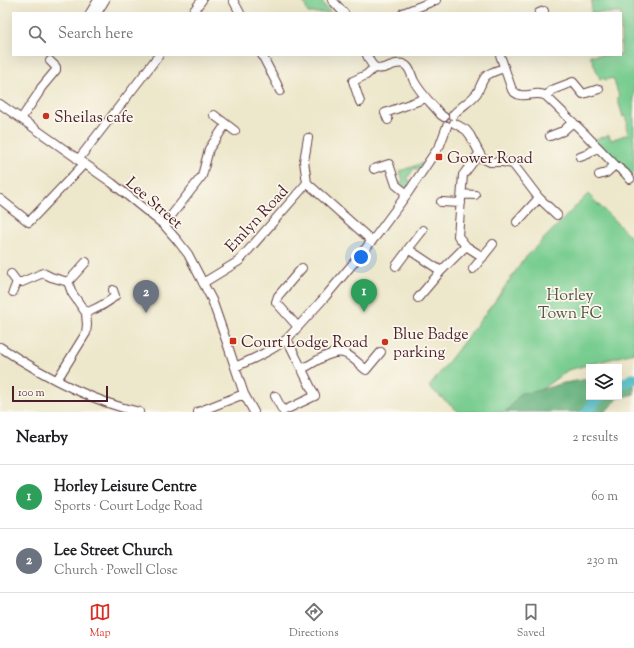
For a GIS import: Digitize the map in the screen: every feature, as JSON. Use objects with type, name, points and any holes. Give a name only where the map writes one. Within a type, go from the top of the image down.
[{"type":"street","points":[[91,12],[98,0],[104,0],[98,12]]},
{"type":"street","points":[[193,12],[202,0]]},
{"type":"street","points":[[232,0],[239,12]]},
{"type":"street","points":[[332,0],[343,12]]},
{"type":"street","points":[[406,12],[436,0]]},
{"type":"street","points":[[0,199],[29,222],[81,162],[158,56]]},
{"type":"street","points":[[263,56],[280,90]]},
{"type":"street","points":[[368,56],[375,67],[384,68],[397,63],[407,66],[413,80],[426,98],[444,117],[444,121],[452,121],[466,130],[482,158],[490,162],[504,162],[513,164],[539,198],[557,216]]},
{"type":"street","points":[[500,56],[512,90],[518,95],[522,96],[542,94],[546,96],[630,179]]},
{"type":"street","points":[[21,119],[38,94],[40,88],[56,70],[56,67],[50,61]]},
{"type":"street","points":[[360,102],[352,81],[366,75],[375,67]]},
{"type":"street","points":[[235,367],[265,353],[287,339],[325,297],[372,241],[407,194],[440,145],[459,109],[477,94],[486,76],[504,68]]},
{"type":"street","points":[[546,96],[552,90],[573,82],[583,94],[600,89]]},
{"type":"street","points":[[388,120],[385,113],[426,98]]},
{"type":"street","name":"Lee Street","points":[[0,104],[112,183],[164,225],[188,254],[214,306],[244,394],[254,412]]},
{"type":"street","points":[[214,115],[235,131]]},
{"type":"street","points":[[550,136],[563,131],[573,122]]},
{"type":"street","points":[[164,225],[202,176],[209,149],[226,124]]},
{"type":"street","name":"Emlyn Road","points":[[308,138],[304,161],[307,183],[372,241]]},
{"type":"street","points":[[580,157],[588,154],[597,147]]},
{"type":"street","points":[[479,154],[463,175],[458,236],[466,246],[483,257]]},
{"type":"street","points":[[374,169],[389,164],[396,185],[407,194]]},
{"type":"street","points":[[599,175],[615,165]]},
{"type":"street","name":"Emlyn Road","points":[[203,283],[239,261],[307,183]]},
{"type":"street","points":[[462,194],[475,195]]},
{"type":"street","points":[[518,222],[539,198]]},
{"type":"street","points":[[441,202],[461,203]]},
{"type":"street","points":[[396,266],[423,230]]},
{"type":"street","points":[[474,269],[493,244]]},
{"type":"street","points":[[418,298],[441,271],[466,246]]},
{"type":"street","points":[[408,250],[441,271]]},
{"type":"street","points":[[68,282],[86,262]]},
{"type":"street","points":[[298,327],[276,302],[278,296],[302,268]]},
{"type":"street","points":[[11,274],[18,282]]},
{"type":"street","points":[[18,282],[22,282],[43,274],[68,282]]},
{"type":"street","points":[[13,292],[18,282]]},
{"type":"street","points":[[57,380],[86,332],[87,325],[86,313],[72,294],[68,282]]},
{"type":"street","points":[[86,313],[102,306],[116,295]]},
{"type":"street","points":[[275,396],[283,411],[315,396],[287,339]]},
{"type":"street","points":[[0,347],[25,363],[87,395],[125,411],[139,412]]},
{"type":"street","points":[[302,369],[328,355],[337,353],[350,356],[366,370],[381,352]]},
{"type":"street","points":[[198,412],[244,394]]},
{"type":"green space","points":[[303,0],[320,0],[330,12],[308,12]]},
{"type":"green space","points":[[592,0],[634,0],[634,173],[631,176],[594,140],[609,135],[611,140],[628,134],[626,126],[628,125],[625,116],[623,117],[617,97],[619,96],[613,78],[605,80],[604,78],[600,79],[590,56],[622,56],[622,12],[591,12]]},
{"type":"green space","points":[[423,163],[418,170],[414,168],[407,179],[411,181],[406,188],[398,183],[403,181],[400,171]]},
{"type":"green space","name":"Horley Town FC","points":[[588,194],[634,240],[634,353],[586,364],[586,365],[568,370],[532,396],[518,412],[459,412],[429,387],[495,301],[524,259]]},
{"type":"green space","points":[[586,379],[586,400],[590,400],[580,412],[506,412],[521,393],[533,392],[564,383]]},
{"type":"green space","points":[[634,385],[634,394],[622,397],[622,389]]},
{"type":"green space","points":[[602,400],[616,400],[605,412],[590,412]]},
{"type":"waterway","points":[[622,384],[634,379]]},
{"type":"waterway","points":[[587,412],[596,400]]},
{"type":"place","name":"Sheilas cafe","points":[[46,116]]},
{"type":"place","name":"Gower Road","points":[[439,157]]},
{"type":"place","name":"Horley Leisure Centre","points":[[364,312]]},
{"type":"place","name":"Lee Street Church","points":[[146,313]]},
{"type":"place","name":"Court Lodge Road","points":[[233,341]]},
{"type":"place","name":"Blue Badge parking","points":[[385,342]]}]
